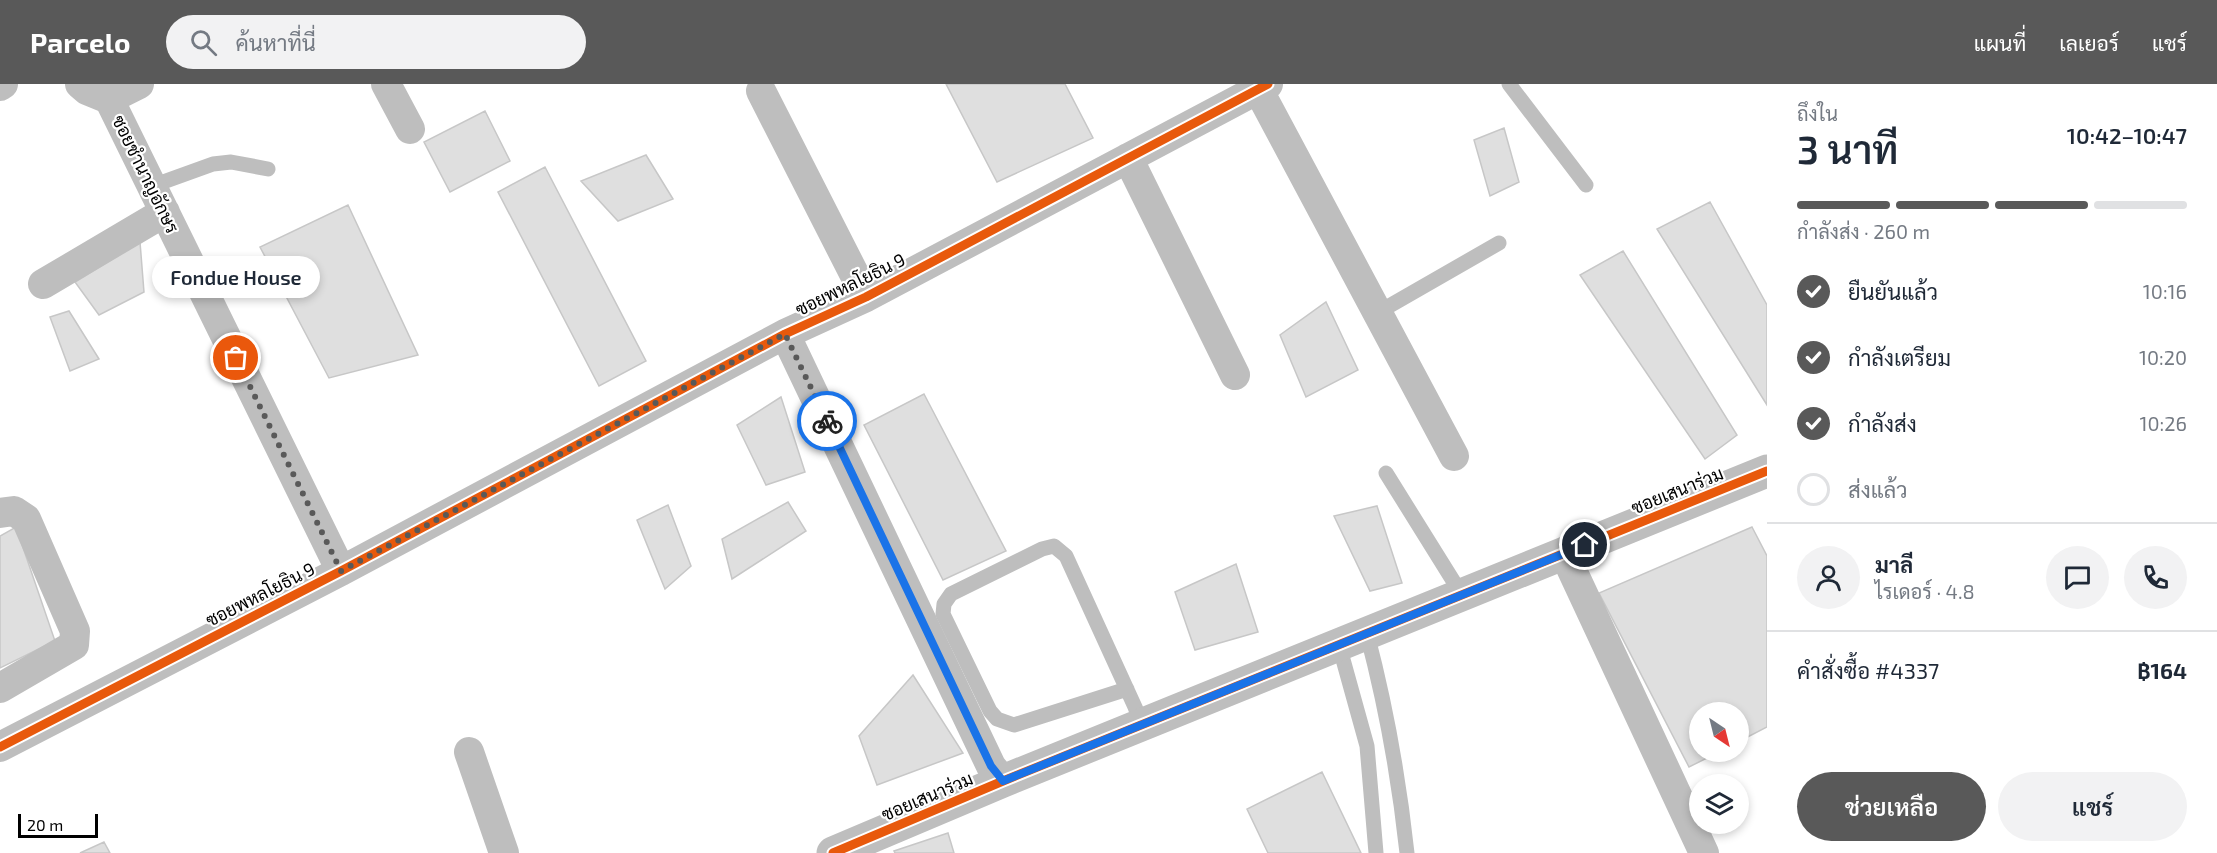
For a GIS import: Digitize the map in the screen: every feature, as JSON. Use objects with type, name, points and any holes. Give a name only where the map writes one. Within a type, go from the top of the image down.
[{"type":"street","points":[[80,84],[87,90],[110,99]]},
{"type":"street","name":"ซอยชำนาญอักษร","points":[[139,84],[110,99],[341,571]]},
{"type":"street","points":[[386,84],[410,129]]},
{"type":"street","points":[[1263,87],[1377,313],[1454,456]]},
{"type":"street","name":"ซอยพหลโยธิน 9","points":[[0,747],[341,571],[785,334],[866,297],[1263,87]]},
{"type":"street","points":[[761,91],[866,297]]},
{"type":"street","points":[[1128,158],[1235,375]]},
{"type":"street","points":[[43,284],[158,199]]},
{"type":"street","points":[[785,334],[991,766],[1003,781]]},
{"type":"street","name":"ซอยเสนาร่วม","points":[[833,853],[1003,781],[1767,471]]},
{"type":"street","points":[[0,513],[14,511],[26,519],[75,631],[74,645],[0,688]]},
{"type":"street","points":[[1564,553],[1704,853]]},
{"type":"street","points":[[469,752],[504,853]]},
{"type":"lane","points":[[1509,84],[1586,185]]},
{"type":"lane","points":[[158,199],[213,164],[231,162],[268,169]]},
{"type":"lane","points":[[1377,313],[1499,243]]},
{"type":"lane","points":[[1386,473],[1462,595]]},
{"type":"lane","points":[[1126,689],[1014,725],[997,719],[990,711],[943,614],[944,604],[951,594],[1042,549],[1054,546],[1066,556],[1126,689],[1142,725]]},
{"type":"lane","points":[[1353,639],[1367,746],[1376,853]]},
{"type":"lane","points":[[1353,639],[1388,726],[1401,799],[1407,853]]},
{"type":"building","points":[[946,84],[1065,84],[1093,138],[997,182]]},
{"type":"building","points":[[485,111],[510,161],[450,192],[424,142]]},
{"type":"building","points":[[1504,128],[1519,182],[1490,196],[1474,140]]},
{"type":"building","points":[[646,155],[673,199],[618,221],[581,181]]},
{"type":"building","points":[[545,167],[646,361],[599,386],[498,192]]},
{"type":"building","points":[[1710,202],[1767,305],[1767,405],[1657,229]]},
{"type":"building","points":[[348,205],[418,355],[329,378],[260,247]]},
{"type":"building","points":[[140,242],[144,292],[99,315],[75,282]]},
{"type":"building","points":[[1623,251],[1737,435],[1705,459],[1580,275]]},
{"type":"building","points":[[1326,302],[1358,370],[1306,397],[1280,335]]},
{"type":"building","points":[[69,311],[99,359],[70,371],[50,317]]},
{"type":"building","points":[[924,394],[1006,551],[943,580],[864,425]]},
{"type":"building","points":[[781,397],[805,472],[766,485],[737,425]]},
{"type":"building","points":[[788,502],[806,531],[732,579],[722,539]]},
{"type":"building","points":[[668,505],[691,566],[665,589],[637,520]]},
{"type":"building","points":[[1377,506],[1402,583],[1370,591],[1334,516]]},
{"type":"building","points":[[16,527],[55,641],[0,668],[0,536]]},
{"type":"building","points":[[1752,527],[1767,556],[1767,727],[1749,736],[1749,702],[1689,702],[1689,762],[1699,762],[1689,767],[1599,593]]},
{"type":"building","points":[[1236,564],[1258,632],[1195,650],[1175,592]]},
{"type":"building","points":[[913,675],[963,753],[877,785],[859,736]]},
{"type":"building","points":[[1322,772],[1361,853],[1268,853],[1247,809]]},
{"type":"building","points":[[948,833],[954,853],[895,853],[894,851]]},
{"type":"building","points":[[104,842],[110,853],[80,853]]},
{"type":"cycle path","points":[[0,747],[341,571],[785,334],[866,297],[1268,84]]},
{"type":"cycle path","points":[[833,853],[1003,781],[1767,471]]},
{"type":"way so far","points":[[236,358],[341,571],[785,334],[827,421]]},
{"type":"place","name":"Fondue House","points":[[236,358]]},
{"type":"route","points":[[827,421],[991,766],[1003,781],[1585,545]]}]
